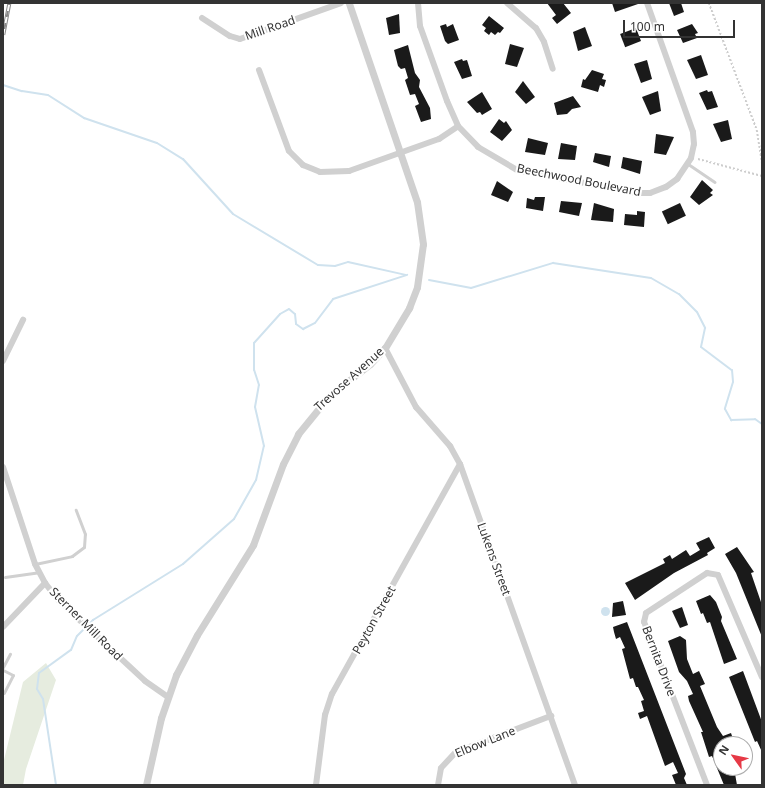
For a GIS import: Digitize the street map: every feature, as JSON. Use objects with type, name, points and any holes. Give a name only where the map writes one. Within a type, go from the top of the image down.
[{"type":"street","name":"Mill Road","points":[[202,18],[230,36],[240,39],[341,3]]},
{"type":"street","name":"Trevose Avenue","points":[[146,785],[168,697],[193,641],[253,545],[283,464],[298,434],[329,396],[370,364],[385,348],[409,308],[417,287],[421,271],[423,244],[421,219],[401,152],[349,3]]},
{"type":"street","name":"Beechwood Boulevard","points":[[418,3],[420,26],[447,101],[458,126],[478,147],[517,170],[637,193],[650,193],[666,187],[688,164],[694,144],[693,132],[647,3]]},
{"type":"street","points":[[507,3],[536,28],[544,42],[553,69]]},
{"type":"street","points":[[259,70],[285,144],[296,160],[311,170],[340,173],[439,139],[458,126]]},
{"type":"street","points":[[3,361],[23,320]]},
{"type":"street","name":"Lukens Street","points":[[385,348],[416,407],[450,446],[460,464],[575,785]]},
{"type":"street","name":"Peyton Street","points":[[316,785],[325,715],[332,694],[460,464]]},
{"type":"street","name":"Sterner Mill Road","points":[[4,471],[35,564],[46,583],[89,629],[145,681],[168,697]]},
{"type":"street","name":"Bernita Drive","points":[[707,785],[644,617],[652,607],[707,573],[712,573],[721,578],[762,676]]},
{"type":"street","points":[[3,627],[46,583]]},
{"type":"street","name":"Elbow Lane","points":[[438,785],[441,768],[456,752],[551,716]]},
{"type":"lane","points":[[688,164],[715,182]]},
{"type":"lane","points":[[35,564],[72,556],[84,547],[85,534],[76,510]]},
{"type":"lane","points":[[5,577],[39,572]]},
{"type":"lane","points":[[4,693],[13,675],[3,669],[10,654]]},
{"type":"path","points":[[709,3],[757,130],[762,163]]},
{"type":"path","points":[[697,158],[762,176]]},
{"type":"shaded area","points":[[46,663],[56,680],[26,769],[23,785],[3,785],[3,764],[23,682]]},
{"type":"water","points":[[603,607],[607,607],[609,611],[607,615],[603,615],[601,613],[601,609]]},
{"type":"building","points":[[547,3],[563,3],[571,13],[557,24],[552,18],[556,15]]},
{"type":"building","points":[[612,3],[638,3],[638,4],[615,12]]},
{"type":"building","points":[[669,3],[681,3],[684,12],[674,16]]},
{"type":"building","points":[[399,14],[400,33],[389,35],[386,18]]},
{"type":"building","points":[[489,16],[504,28],[500,33],[498,32],[495,35],[491,32],[489,35],[484,31],[486,28],[482,25]]},
{"type":"building","points":[[446,24],[447,27],[453,24],[459,40],[448,44],[445,41],[440,26]]},
{"type":"building","points":[[692,24],[698,33],[695,34],[697,38],[683,43],[677,30]]},
{"type":"building","points":[[585,27],[592,46],[578,51],[573,32]]},
{"type":"building","points":[[636,28],[641,41],[625,47],[620,34]]},
{"type":"building","points":[[510,44],[524,48],[517,67],[505,64]]},
{"type":"building","points":[[408,45],[415,73],[420,80],[419,87],[430,108],[431,119],[421,122],[415,106],[419,104],[415,94],[410,95],[405,80],[408,78],[405,68],[401,69],[398,66],[394,50]]},
{"type":"building","points":[[701,55],[708,75],[696,79],[687,60]]},
{"type":"building","points":[[462,59],[463,61],[467,60],[472,76],[462,79],[454,62]]},
{"type":"building","points":[[647,60],[652,79],[641,83],[634,64]]},
{"type":"building","points":[[592,70],[604,74],[602,79],[606,80],[604,87],[600,85],[598,92],[581,87],[583,79],[585,80]]},
{"type":"building","points":[[523,81],[535,97],[526,104],[515,92]]},
{"type":"building","points":[[707,90],[708,92],[712,91],[718,107],[707,110],[699,93]]},
{"type":"building","points":[[658,91],[661,111],[650,115],[642,97]]},
{"type":"building","points":[[482,92],[492,109],[482,115],[480,112],[477,113],[467,102]]},
{"type":"building","points":[[573,96],[581,107],[572,109],[567,114],[557,115],[554,103]]},
{"type":"building","points":[[499,119],[504,123],[506,121],[512,130],[502,141],[490,132]]},
{"type":"building","points":[[728,120],[732,139],[721,142],[713,124]]},
{"type":"building","points":[[656,134],[674,137],[666,155],[654,153]]},
{"type":"building","points":[[528,138],[548,143],[545,155],[525,152]]},
{"type":"building","points":[[561,143],[577,146],[575,160],[558,159]]},
{"type":"building","points":[[595,153],[611,156],[609,167],[593,162]]},
{"type":"building","points":[[623,157],[642,161],[640,174],[621,168]]},
{"type":"building","points":[[702,180],[713,190],[710,193],[713,195],[699,205],[690,197]]},
{"type":"building","points":[[497,181],[513,192],[508,202],[491,195]]},
{"type":"building","points":[[535,197],[545,197],[543,211],[526,208],[527,198],[534,200]]},
{"type":"building","points":[[561,201],[582,203],[579,216],[559,212]]},
{"type":"building","points":[[594,203],[614,209],[613,222],[591,220]]},
{"type":"building","points":[[680,203],[686,216],[668,224],[662,211]]},
{"type":"building","points":[[637,211],[645,212],[644,227],[624,225],[625,214],[637,215]]},
{"type":"building","points":[[709,537],[715,548],[707,553],[708,555],[674,573],[635,600],[625,583],[665,563],[663,559],[670,555],[672,559],[686,550],[690,556],[700,550],[696,543]]},
{"type":"building","points":[[737,547],[754,572],[751,573],[762,605],[762,637],[736,573],[725,554]]},
{"type":"building","points":[[710,595],[716,602],[722,617],[721,621],[737,659],[724,664],[710,622],[707,623],[703,613],[701,614],[696,601]]},
{"type":"building","points":[[623,601],[626,615],[612,617],[613,603]]},
{"type":"building","points":[[682,607],[688,625],[680,628],[672,611]]},
{"type":"building","points":[[627,622],[686,774],[684,778],[687,785],[676,785],[672,775],[678,773],[673,762],[665,766],[647,716],[640,719],[638,713],[644,711],[641,701],[644,700],[638,687],[636,687],[633,678],[630,679],[622,649],[625,648],[620,637],[616,639],[613,627]]},
{"type":"building","points":[[680,636],[686,640],[687,659],[693,674],[699,671],[705,684],[700,686],[717,727],[723,736],[713,736],[713,758],[712,756],[709,757],[701,732],[703,732],[689,701],[688,696],[693,694],[687,681],[679,672],[668,641]]},
{"type":"building","points":[[743,671],[762,722],[762,752],[757,741],[755,742],[729,677]]},
{"type":"building","points":[[731,733],[732,736],[723,736]]},
{"type":"building","points":[[720,776],[735,776],[737,785],[724,785]]},
{"type":"waterway","points":[[3,85],[22,91],[48,95],[84,118],[157,143],[183,159],[233,214],[318,265],[335,266],[348,262],[406,275]]},
{"type":"waterway","points":[[429,280],[471,288],[553,263],[651,278],[679,294],[697,312],[705,328],[701,347],[732,370],[733,382],[725,409],[731,420],[755,419],[762,424]]},
{"type":"waterway","points":[[56,785],[43,699],[37,689],[39,673],[71,650],[77,636],[93,620],[183,564],[234,519],[256,480],[264,446],[255,407],[259,385],[254,370],[254,343],[280,314],[289,309],[295,314],[296,324],[303,329],[315,323],[333,299],[407,275]]},
{"type":"railway","points":[[3,35],[9,3]]}]
